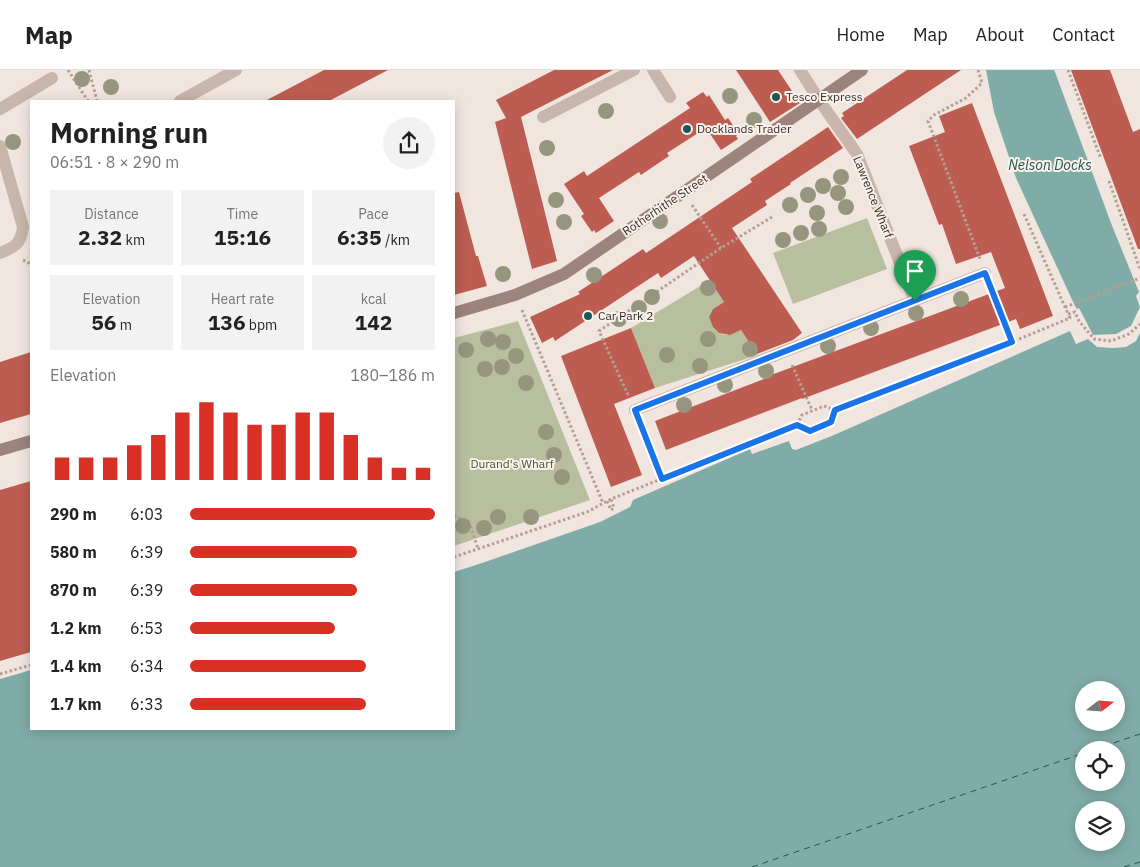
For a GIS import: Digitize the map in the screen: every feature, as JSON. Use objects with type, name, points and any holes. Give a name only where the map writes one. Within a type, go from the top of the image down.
[{"type":"street","points":[[182,100],[236,70]]},
{"type":"street","points":[[543,117],[634,70]]},
{"type":"street","points":[[653,70],[670,97]]},
{"type":"street","name":"Lawrence Wharf","points":[[800,70],[857,154],[915,301]]},
{"type":"street","name":"Rotherhithe Street","points":[[455,313],[515,295],[564,274],[862,70]]},
{"type":"street","points":[[0,109],[52,78]]},
{"type":"street","points":[[0,146],[23,227],[22,238],[13,248],[0,253]]},
{"type":"street","points":[[635,410],[985,273]]},
{"type":"street","points":[[0,450],[30,441]]},
{"type":"path","points":[[68,70],[87,100]]},
{"type":"path","points":[[89,70],[97,100]]},
{"type":"path","points":[[978,70],[982,83],[966,98],[934,115],[928,121],[1012,342]]},
{"type":"path","points":[[1068,70],[1101,159]]},
{"type":"path","points":[[1109,181],[1140,269]]},
{"type":"path","points":[[698,213],[721,248]]},
{"type":"path","points":[[455,557],[587,512],[607,501],[797,425],[802,415],[812,410],[824,406],[835,410],[1070,318],[1024,214]]},
{"type":"path","points":[[662,479],[635,410],[599,330],[772,216]]},
{"type":"path","points":[[24,261],[30,264]]},
{"type":"path","points":[[1065,307],[1140,278]]},
{"type":"path","points":[[1068,314],[1075,312],[1079,321],[1094,339],[1111,341],[1130,334],[1140,324]]},
{"type":"path","points":[[528,323],[607,501]]},
{"type":"path","points":[[786,351],[812,410]]},
{"type":"path","points":[[797,425],[810,431],[831,422],[835,410]]},
{"type":"path","points":[[455,516],[470,525],[478,549]]},
{"type":"path","points":[[0,674],[30,665]]},
{"type":"green space","points":[[867,218],[887,269],[793,304],[773,253]]},
{"type":"green space","points":[[710,280],[724,302],[713,309],[709,317],[714,328],[725,335],[741,330],[758,355],[655,388],[631,328]]},
{"type":"green space","name":"Durand's Wharf","points":[[518,321],[590,500],[455,546],[455,338]]},
{"type":"water","name":"Nelson Docks","points":[[986,70],[1054,70],[1055,72],[1111,223],[1139,292],[1136,296],[1140,307],[1131,326],[1116,334],[1093,335],[1079,308],[1077,309],[1074,304],[1016,178],[994,112]]},
{"type":"water","points":[[1070,331],[1076,344],[1088,339],[1097,347],[1113,348],[1126,347],[1136,341],[1140,333],[1140,867],[0,867],[0,679],[30,670],[30,730],[455,730],[455,572],[600,522],[630,507],[633,500],[750,449],[752,454],[789,441],[792,449],[796,450],[834,435]]},
{"type":"building","points":[[324,70],[388,70],[331,100],[267,100]]},
{"type":"building","points":[[554,70],[613,70],[521,117],[557,261],[532,269],[495,122],[506,118],[496,100]]},
{"type":"building","points":[[736,70],[778,70],[800,103],[770,122]]},
{"type":"building","points":[[907,70],[961,70],[857,139],[841,118],[844,116],[842,113]]},
{"type":"building","points":[[1071,70],[1110,70],[1133,132],[1140,129],[1140,249],[1138,249]]},
{"type":"building","points":[[703,92],[707,97],[709,95],[725,120],[728,118],[739,134],[736,136],[738,139],[721,150],[706,128],[667,153],[669,156],[641,175],[639,172],[599,198],[614,221],[596,233],[594,230],[592,232],[581,216],[584,214],[564,184],[584,171],[587,176],[690,108],[686,103]]},
{"type":"building","points":[[972,103],[1053,316],[1020,329],[1016,319],[666,450],[655,421],[771,375],[1005,288],[991,252],[956,264],[942,224],[939,225],[909,146],[945,132],[939,116]]},
{"type":"building","points":[[828,127],[843,148],[765,201],[767,205],[732,228],[802,333],[793,340],[757,354],[741,330],[730,335],[719,333],[713,327],[709,317],[713,309],[724,302],[694,256],[661,278],[658,273],[555,341],[553,337],[542,343],[530,317],[580,294],[578,292],[643,249],[646,253],[752,182],[750,179]]},
{"type":"building","points":[[459,192],[476,256],[478,256],[487,286],[455,295],[455,193]]},
{"type":"building","points":[[631,328],[655,388],[614,404],[642,475],[611,487],[561,356]]},
{"type":"building","points":[[30,352],[30,414],[0,423],[0,362]]},
{"type":"building","points":[[30,481],[30,652],[0,661],[0,490]]},
{"type":"ferry route","points":[[1119,741],[1140,734]]},
{"type":"ferry route","points":[[752,867],[1075,756]]},
{"type":"ferry route","points":[[1124,867],[1140,862]]},
{"type":"place","name":"Tesco Express","points":[[776,97]]},
{"type":"place","name":"Docklands Trader","points":[[687,129]]},
{"type":"place","name":"Car Park 2","points":[[588,316]]},
{"type":"route","points":[[985,273],[1012,342],[835,410],[831,422],[810,431],[797,425],[662,479],[635,410],[915,301],[985,273]]}]
